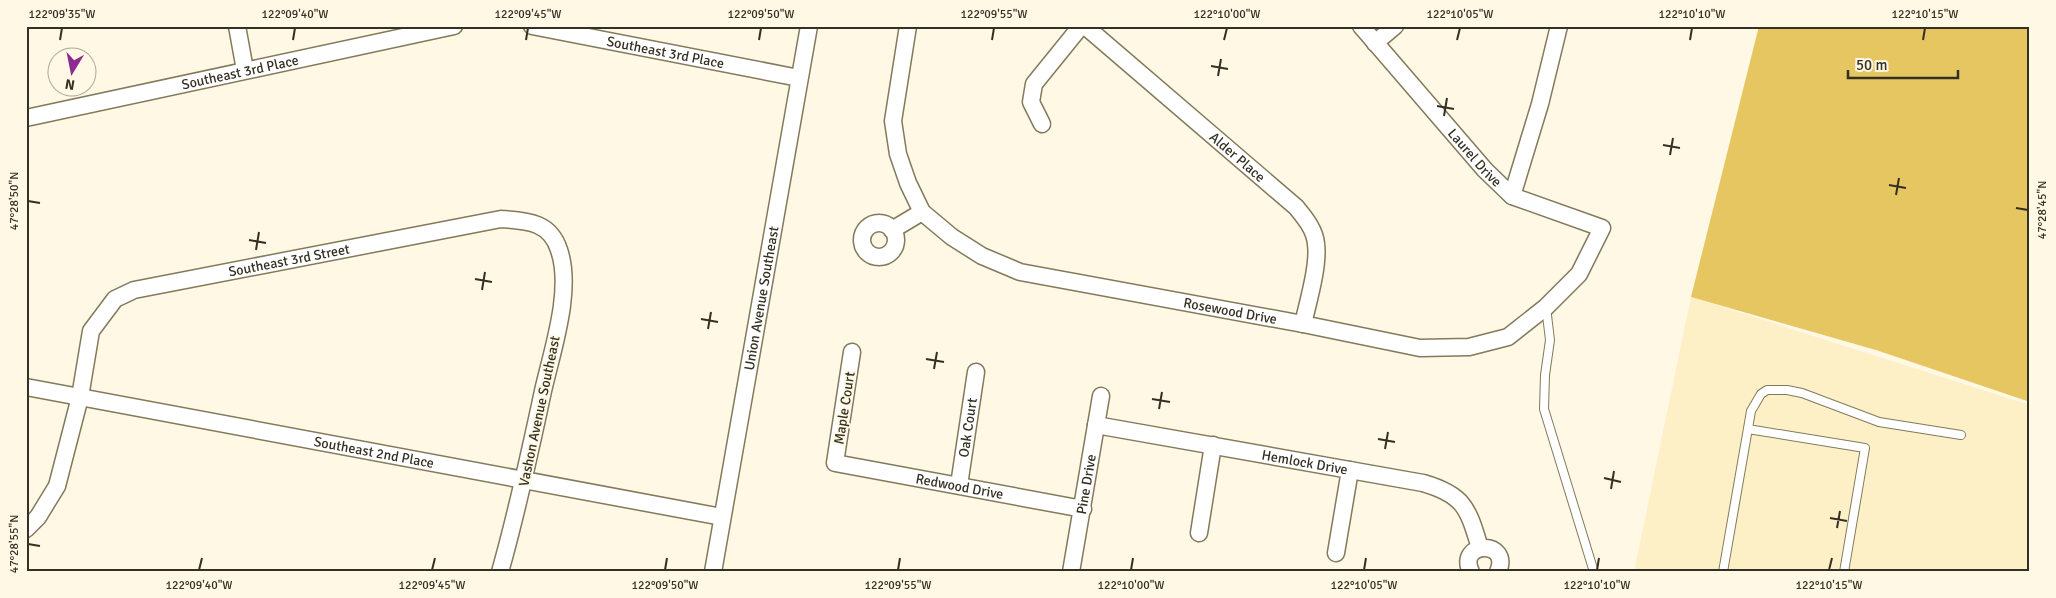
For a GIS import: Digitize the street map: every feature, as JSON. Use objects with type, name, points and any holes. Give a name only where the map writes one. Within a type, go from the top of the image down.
[{"type":"street","points":[[236,26],[245,70]]},
{"type":"street","name":"Southeast 3rd Place","points":[[26,118],[454,26]]},
{"type":"street","name":"Southeast 3rd Place","points":[[532,26],[799,78]]},
{"type":"street","name":"Union Avenue Southeast","points":[[713,572],[808,26]]},
{"type":"street","points":[[892,230],[922,212],[908,184],[898,154],[893,121],[908,26]]},
{"type":"street","points":[[1042,124],[1031,102],[1034,84],[1083,26]]},
{"type":"street","name":"Alder Place","points":[[1083,26],[1296,207],[1310,225],[1316,244],[1315,267],[1303,324]]},
{"type":"street","name":"Laurel Drive","points":[[1361,26],[1486,170],[1512,196]]},
{"type":"street","points":[[1375,43],[1395,26]]},
{"type":"street","points":[[1512,196],[1540,104],[1559,26]]},
{"type":"street","name":"Rosewood Drive","points":[[922,212],[952,237],[982,256],[1020,272],[1303,324],[1420,348],[1469,346],[1508,337],[1546,307],[1579,274],[1602,228],[1512,196]]},
{"type":"street","name":"Southeast 3rd Street","points":[[26,529],[38,517],[57,486],[80,396],[91,331],[115,299],[134,290],[501,219],[530,221],[547,231],[559,248]]},
{"type":"street","name":"Vashon Avenue Southeast","points":[[500,572],[524,480],[562,306],[565,272],[559,248]]},
{"type":"street","name":"Maple Court","points":[[835,463],[852,352]]},
{"type":"street","name":"Oak Court","points":[[959,485],[976,372]]},
{"type":"street","name":"Southeast 2nd Place","points":[[26,386],[722,518]]},
{"type":"street","name":"Pine Drive","points":[[1071,572],[1101,396]]},
{"type":"street","name":"Hemlock Drive","points":[[1096,425],[1423,483],[1443,489],[1458,499],[1467,510],[1480,548]]},
{"type":"street","points":[[1199,532],[1213,445]]},
{"type":"street","name":"Redwood Drive","points":[[835,463],[1083,509]]},
{"type":"street","points":[[1336,552],[1350,470]]},
{"type":"street","points":[[1471,572],[1468,564],[1469,559],[1471,554],[1480,548],[1491,549],[1496,552],[1500,562],[1498,572]]},
{"type":"lane","points":[[1546,307],[1550,340],[1545,375],[1544,409],[1594,572]]},
{"type":"lane","points":[[1723,572],[1751,411],[1761,394],[1767,390],[1773,388],[1802,393],[1879,422],[1961,435]]},
{"type":"lane","points":[[1748,428],[1865,448],[1844,572]]},
{"type":"shaded area","points":[[1759,26],[2030,26],[2030,402],[1876,350],[1691,297]]},
{"type":"shaded area","points":[[1691,297],[2030,405],[2030,572],[1634,572]]}]
